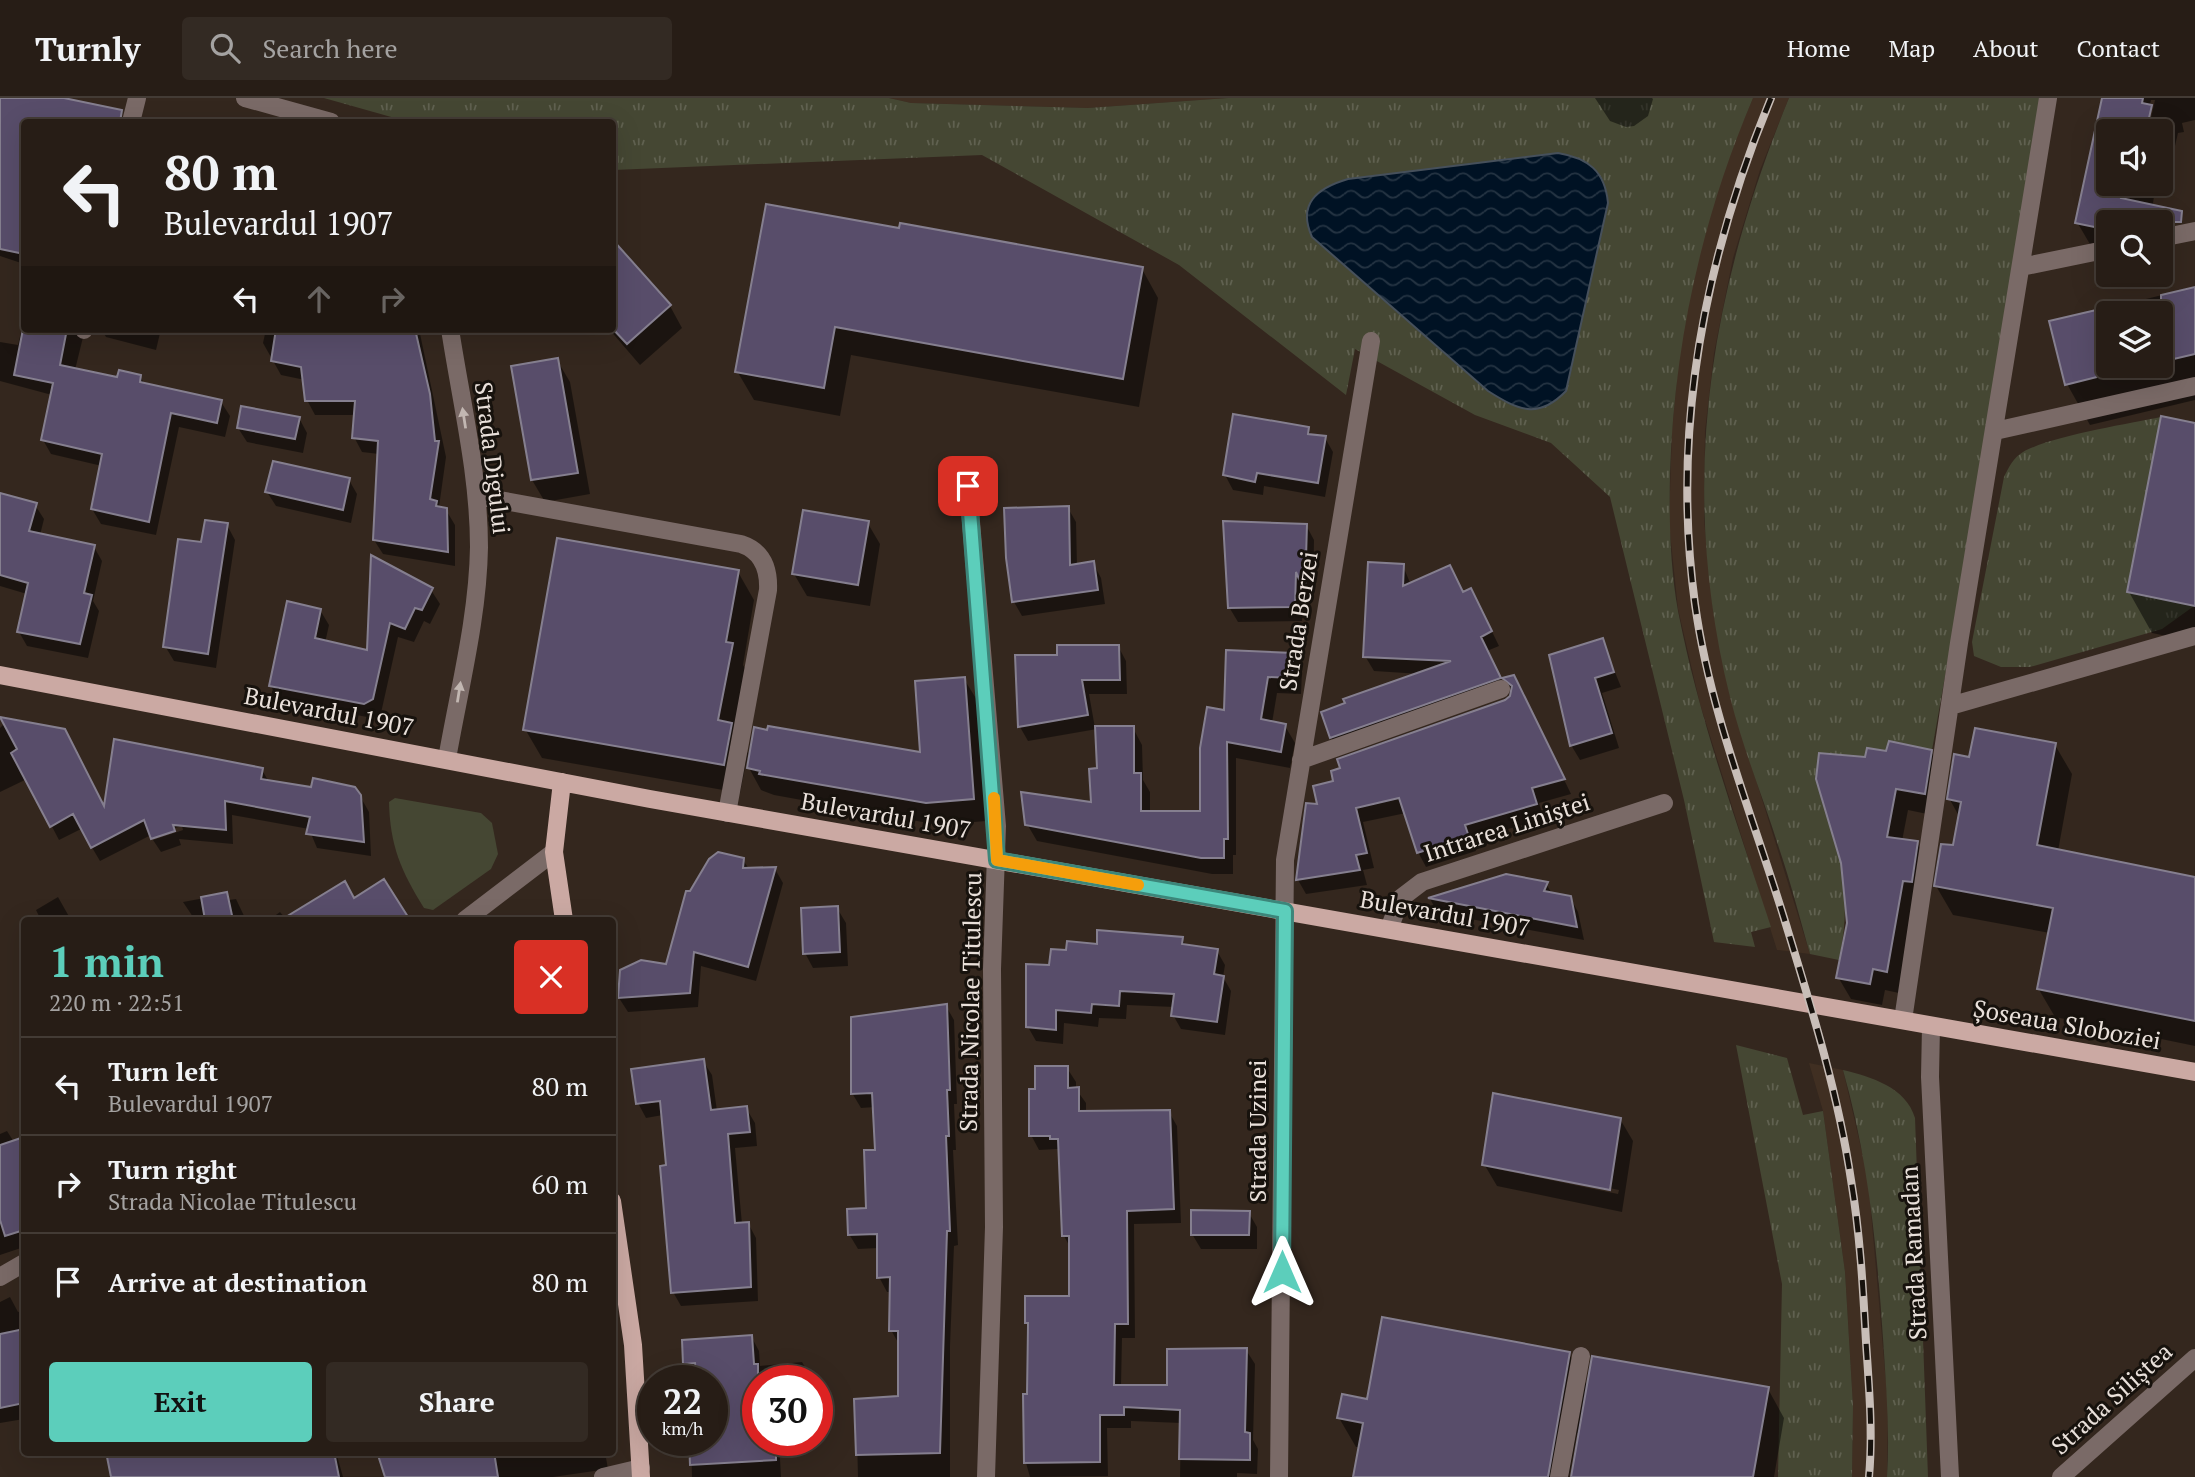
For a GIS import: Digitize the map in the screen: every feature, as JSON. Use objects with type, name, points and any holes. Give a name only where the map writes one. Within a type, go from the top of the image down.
[{"type":"main road","name":"Bulevardul 1907","points":[[0,675],[727,813],[1931,1026]]},
{"type":"main road","points":[[562,782],[554,852],[564,917]]},
{"type":"main road","name":"Șoseaua Sloboziei","points":[[1931,1026],[2195,1072]]},
{"type":"main road","points":[[616,1228],[633,1345],[641,1472]]},
{"type":"street","points":[[132,119],[137,98]]},
{"type":"street","points":[[245,98],[320,119]]},
{"type":"street","points":[[1903,1020],[1950,706],[2048,98]]},
{"type":"street","points":[[2173,235],[2195,230]]},
{"type":"street","points":[[2021,267],[2096,252]]},
{"type":"street","name":"Strada Digului","points":[[447,759],[477,582],[477,496],[451,333]]},
{"type":"street","name":"Strada Berzei","points":[[1285,911],[1285,860],[1371,341]]},
{"type":"street","points":[[1995,431],[2195,386]]},
{"type":"street","name":"Strada Nicolae Titulescu","points":[[968,486],[997,860],[992,969],[994,1227],[986,1477]]},
{"type":"street","points":[[477,496],[741,544],[758,553],[767,569],[768,590],[727,813]]},
{"type":"street","points":[[1950,706],[2195,636]]},
{"type":"street","points":[[1301,760],[1501,689]]},
{"type":"street","name":"Intrarea Liniștei","points":[[1389,929],[1401,898],[1422,882],[1664,803]]},
{"type":"street","points":[[470,917],[554,852]]},
{"type":"street","name":"Strada Uzinei","points":[[1279,1477],[1285,911]]},
{"type":"street","name":"Strada Ramadan","points":[[1931,1026],[1930,1077],[1950,1477]]},
{"type":"street","points":[[0,1277],[21,1265]]},
{"type":"street","points":[[1559,1477],[1581,1356]]},
{"type":"street","name":"Strada Siliștea","points":[[2061,1477],[2195,1358]]},
{"type":"street","points":[[603,1477],[641,1472]]},
{"type":"shaded area","points":[[889,98],[1228,98],[1088,108],[911,103]]},
{"type":"shaded area","points":[[1753,98],[1789,98],[1760,170],[1733,258],[1714,353],[1705,431],[1704,520],[1712,602],[1730,696],[1810,954],[1777,950],[1700,704],[1678,609],[1669,523],[1672,430],[1680,346],[1700,248],[1727,159]]},
{"type":"shaded area","points":[[1809,1063],[1843,1070],[1868,1178],[1888,1405],[1887,1477],[1852,1477],[1853,1406],[1845,1272],[1823,1111]]},
{"type":"green space","points":[[324,98],[889,98],[911,103],[1088,108],[1228,98],[1753,98],[1719,189],[1694,282],[1677,377],[1670,474],[1670,525],[1678,611],[1697,691],[1771,927],[1751,932],[1755,947],[1714,942],[1684,800],[1610,497],[1551,443],[1475,415],[1355,349],[1346,395],[1179,265],[982,155],[616,170],[616,119],[398,119]]},
{"type":"green space","points":[[1789,98],[2047,98],[1932,750],[1889,741],[1886,751],[1867,748],[1865,757],[1819,754],[1820,784],[1838,849],[1844,888],[1844,924],[1839,960],[1810,954],[1788,874],[1730,697],[1714,619],[1706,543],[1704,467],[1710,393],[1721,319],[1738,246],[1761,172]]},
{"type":"green space","points":[[2161,417],[2127,592],[2194,606],[2162,629],[2030,667],[2001,667],[1974,656],[1972,642],[2004,477],[2014,460],[2023,452],[2052,441]]},
{"type":"green space","points":[[395,798],[481,813],[492,823],[498,854],[491,869],[433,910],[424,908],[403,870],[394,845],[389,802]]},
{"type":"green space","points":[[1736,1045],[1787,1058],[1803,1115],[1823,1111],[1845,1272],[1853,1406],[1852,1477],[1778,1477],[1782,1284]]},
{"type":"green space","points":[[1843,1070],[1876,1080],[1896,1091],[1904,1098],[1915,1118],[1928,1477],[1887,1477],[1886,1391],[1874,1236],[1859,1136]]},
{"type":"water","points":[[1558,153],[1578,158],[1599,174],[1608,203],[1566,391],[1556,400],[1537,409],[1518,407],[1488,391],[1312,237],[1308,225],[1307,215],[1313,199],[1327,187],[1348,179]]},
{"type":"building","points":[[0,98],[64,98],[122,110],[120,119],[21,119],[21,253],[0,249]]},
{"type":"building","points":[[2102,98],[2143,98],[2142,103],[2152,105],[2149,119],[2097,119]]},
{"type":"building","points":[[2096,126],[2096,196],[2121,196],[2182,211],[2181,222],[2173,222],[2173,210],[2096,210],[2096,227],[2075,223]]},
{"type":"building","points":[[766,204],[899,228],[900,223],[1143,267],[1123,379],[835,327],[824,388],[735,372]]},
{"type":"building","points":[[616,243],[671,305],[627,344],[616,332]]},
{"type":"building","points":[[2195,287],[2195,354],[2173,359],[2173,301],[2161,301],[2161,295]]},
{"type":"building","points":[[2096,310],[2096,377],[2065,385],[2049,321]]},
{"type":"building","points":[[22,333],[66,333],[60,365],[117,377],[119,370],[141,375],[140,382],[222,400],[217,423],[171,413],[149,522],[91,509],[102,454],[41,440],[53,383],[14,375]]},
{"type":"building","points":[[275,333],[416,333],[430,394],[435,441],[439,441],[430,499],[437,501],[436,506],[447,508],[448,552],[373,540],[378,441],[352,438],[355,401],[305,401],[301,367],[271,361]]},
{"type":"building","points":[[558,358],[578,473],[531,480],[511,366]]},
{"type":"building","points":[[241,406],[300,417],[295,439],[237,428]]},
{"type":"building","points":[[1233,414],[1309,427],[1308,434],[1326,436],[1318,483],[1257,473],[1255,482],[1223,475]]},
{"type":"building","points":[[2161,416],[2195,423],[2195,606],[2127,592]]},
{"type":"building","points":[[273,461],[350,478],[343,510],[265,492]]},
{"type":"building","points":[[0,493],[37,503],[29,531],[95,545],[84,593],[92,595],[80,644],[17,632],[28,583],[0,575]]},
{"type":"building","points":[[1069,506],[1070,565],[1094,561],[1098,590],[1012,602],[1006,558],[1004,508]]},
{"type":"building","points":[[803,510],[869,521],[858,585],[792,574]]},
{"type":"building","points":[[205,520],[228,523],[208,654],[163,647],[178,539],[201,542]]},
{"type":"building","points":[[1223,521],[1307,524],[1305,593],[1296,572],[1295,607],[1228,608]]},
{"type":"building","points":[[557,538],[739,570],[726,642],[733,643],[718,720],[732,723],[724,765],[523,730]]},
{"type":"building","points":[[371,555],[433,588],[422,610],[415,608],[405,629],[390,623],[373,699],[364,704],[269,686],[287,601],[321,609],[315,638],[367,650]]},
{"type":"building","points":[[1368,562],[1404,564],[1403,586],[1450,565],[1463,592],[1471,588],[1492,631],[1481,637],[1501,678],[1330,738],[1321,712],[1345,703],[1343,699],[1451,661],[1363,657]]},
{"type":"building","points":[[1603,638],[1614,672],[1595,678],[1612,733],[1570,746],[1549,655]]},
{"type":"building","points":[[1057,645],[1119,645],[1120,680],[1082,680],[1088,715],[1018,727],[1015,655],[1057,655]]},
{"type":"building","points":[[1226,650],[1293,653],[1292,678],[1268,677],[1261,719],[1286,724],[1281,752],[1227,742],[1228,839],[1224,839],[1224,858],[1201,858],[1025,825],[1021,792],[1091,802],[1089,769],[1097,768],[1095,726],[1134,726],[1134,773],[1141,773],[1141,811],[1200,811],[1200,748],[1207,707],[1224,710]]},
{"type":"building","points":[[1514,675],[1565,779],[1532,788],[1537,804],[1465,825],[1469,837],[1417,853],[1399,798],[1356,808],[1367,853],[1356,855],[1360,870],[1296,880],[1306,803],[1317,804],[1313,786],[1333,781],[1331,771],[1340,768],[1337,759],[1505,700],[1510,696],[1512,686],[1502,678]]},
{"type":"building","points":[[965,677],[974,799],[926,803],[759,774],[760,771],[747,768],[754,727],[767,730],[768,726],[920,752],[915,681]]},
{"type":"building","points":[[0,717],[65,729],[104,806],[114,739],[263,768],[261,779],[311,787],[313,778],[355,787],[361,795],[364,842],[306,834],[310,817],[225,801],[226,830],[173,825],[175,831],[151,839],[144,820],[91,848],[73,814],[50,827],[11,753],[17,749]]},
{"type":"building","points":[[1975,728],[2056,743],[2037,845],[2195,877],[2195,1021],[2037,989],[2053,908],[1934,886],[1941,844],[1953,845],[1961,802],[1947,799],[1954,754],[1969,757]]},
{"type":"building","points":[[1889,741],[1932,750],[1925,794],[1896,789],[1887,837],[1918,841],[1912,882],[1903,881],[1887,972],[1873,969],[1870,984],[1836,978],[1847,923],[1841,863],[1816,779],[1819,753],[1865,757],[1867,748],[1886,751]]},
{"type":"building","points":[[718,852],[744,858],[743,868],[776,867],[748,967],[694,952],[690,993],[618,998],[620,970],[641,960],[666,964],[686,891],[690,891],[709,859]]},
{"type":"building","points":[[1506,874],[1548,882],[1544,891],[1571,896],[1577,927],[1428,898]]},
{"type":"building","points":[[384,879],[408,917],[286,917],[345,881],[354,898]]},
{"type":"building","points":[[227,892],[232,917],[204,917],[201,897]]},
{"type":"building","points":[[838,906],[840,952],[803,954],[801,908]]},
{"type":"building","points":[[1097,930],[1183,937],[1182,944],[1218,949],[1214,974],[1224,976],[1217,1022],[1171,1016],[1174,994],[1120,991],[1119,1006],[1092,1004],[1091,1013],[1056,1010],[1056,1030],[1026,1027],[1026,964],[1049,965],[1051,949],[1066,950],[1067,941],[1097,944]]},
{"type":"building","points":[[947,1004],[950,1090],[947,1090],[949,1136],[946,1136],[950,1231],[947,1231],[940,1453],[856,1455],[854,1399],[898,1396],[898,1331],[889,1331],[890,1277],[877,1278],[877,1234],[848,1235],[847,1209],[866,1208],[864,1150],[875,1150],[872,1093],[851,1094],[851,1017]]},
{"type":"building","points":[[704,1059],[711,1110],[747,1106],[750,1132],[728,1134],[735,1223],[749,1222],[751,1287],[671,1293],[660,1166],[666,1165],[660,1101],[636,1104],[631,1069]]},
{"type":"building","points":[[1035,1066],[1068,1066],[1068,1088],[1079,1087],[1079,1111],[1170,1110],[1174,1209],[1127,1211],[1128,1324],[1115,1324],[1114,1385],[1167,1385],[1167,1349],[1247,1348],[1245,1432],[1250,1433],[1250,1460],[1179,1459],[1180,1410],[1124,1407],[1124,1415],[1100,1415],[1100,1462],[1024,1463],[1023,1394],[1027,1394],[1028,1323],[1025,1323],[1025,1296],[1069,1296],[1069,1236],[1062,1236],[1058,1139],[1050,1139],[1050,1136],[1029,1136],[1029,1089],[1035,1089]]},
{"type":"building","points":[[1493,1093],[1621,1118],[1610,1190],[1482,1165]]},
{"type":"building","points":[[21,1138],[21,1231],[5,1236],[0,1220],[0,1145]]},
{"type":"building","points":[[1191,1210],[1250,1211],[1249,1235],[1191,1235]]},
{"type":"building","points":[[1382,1317],[1570,1352],[1548,1477],[1353,1477],[1363,1423],[1337,1418],[1342,1394],[1367,1399]]},
{"type":"building","points":[[21,1330],[21,1404],[0,1408],[0,1334]]},
{"type":"building","points":[[752,1335],[754,1364],[758,1365],[742,1365],[742,1456],[776,1456],[776,1460],[690,1465],[690,1456],[728,1456],[728,1365],[683,1364],[682,1340]]},
{"type":"building","points":[[1592,1356],[1769,1387],[1753,1477],[1571,1477]]},
{"type":"building","points":[[107,1456],[335,1456],[339,1477],[111,1477]]},
{"type":"building","points":[[378,1456],[495,1456],[498,1477],[385,1477]]},
{"type":"railway","points":[[1771,98],[1727,221],[1699,346],[1687,474],[1689,539],[1702,645],[1721,724],[1813,1015],[1845,1147],[1857,1220],[1862,1281],[1870,1410],[1869,1477]]},
{"type":"slow traffic","points":[[994,798],[997,860],[1138,885]]},
{"type":"route","points":[[968,486],[997,826],[997,860],[1285,911],[1282,1272]]}]
